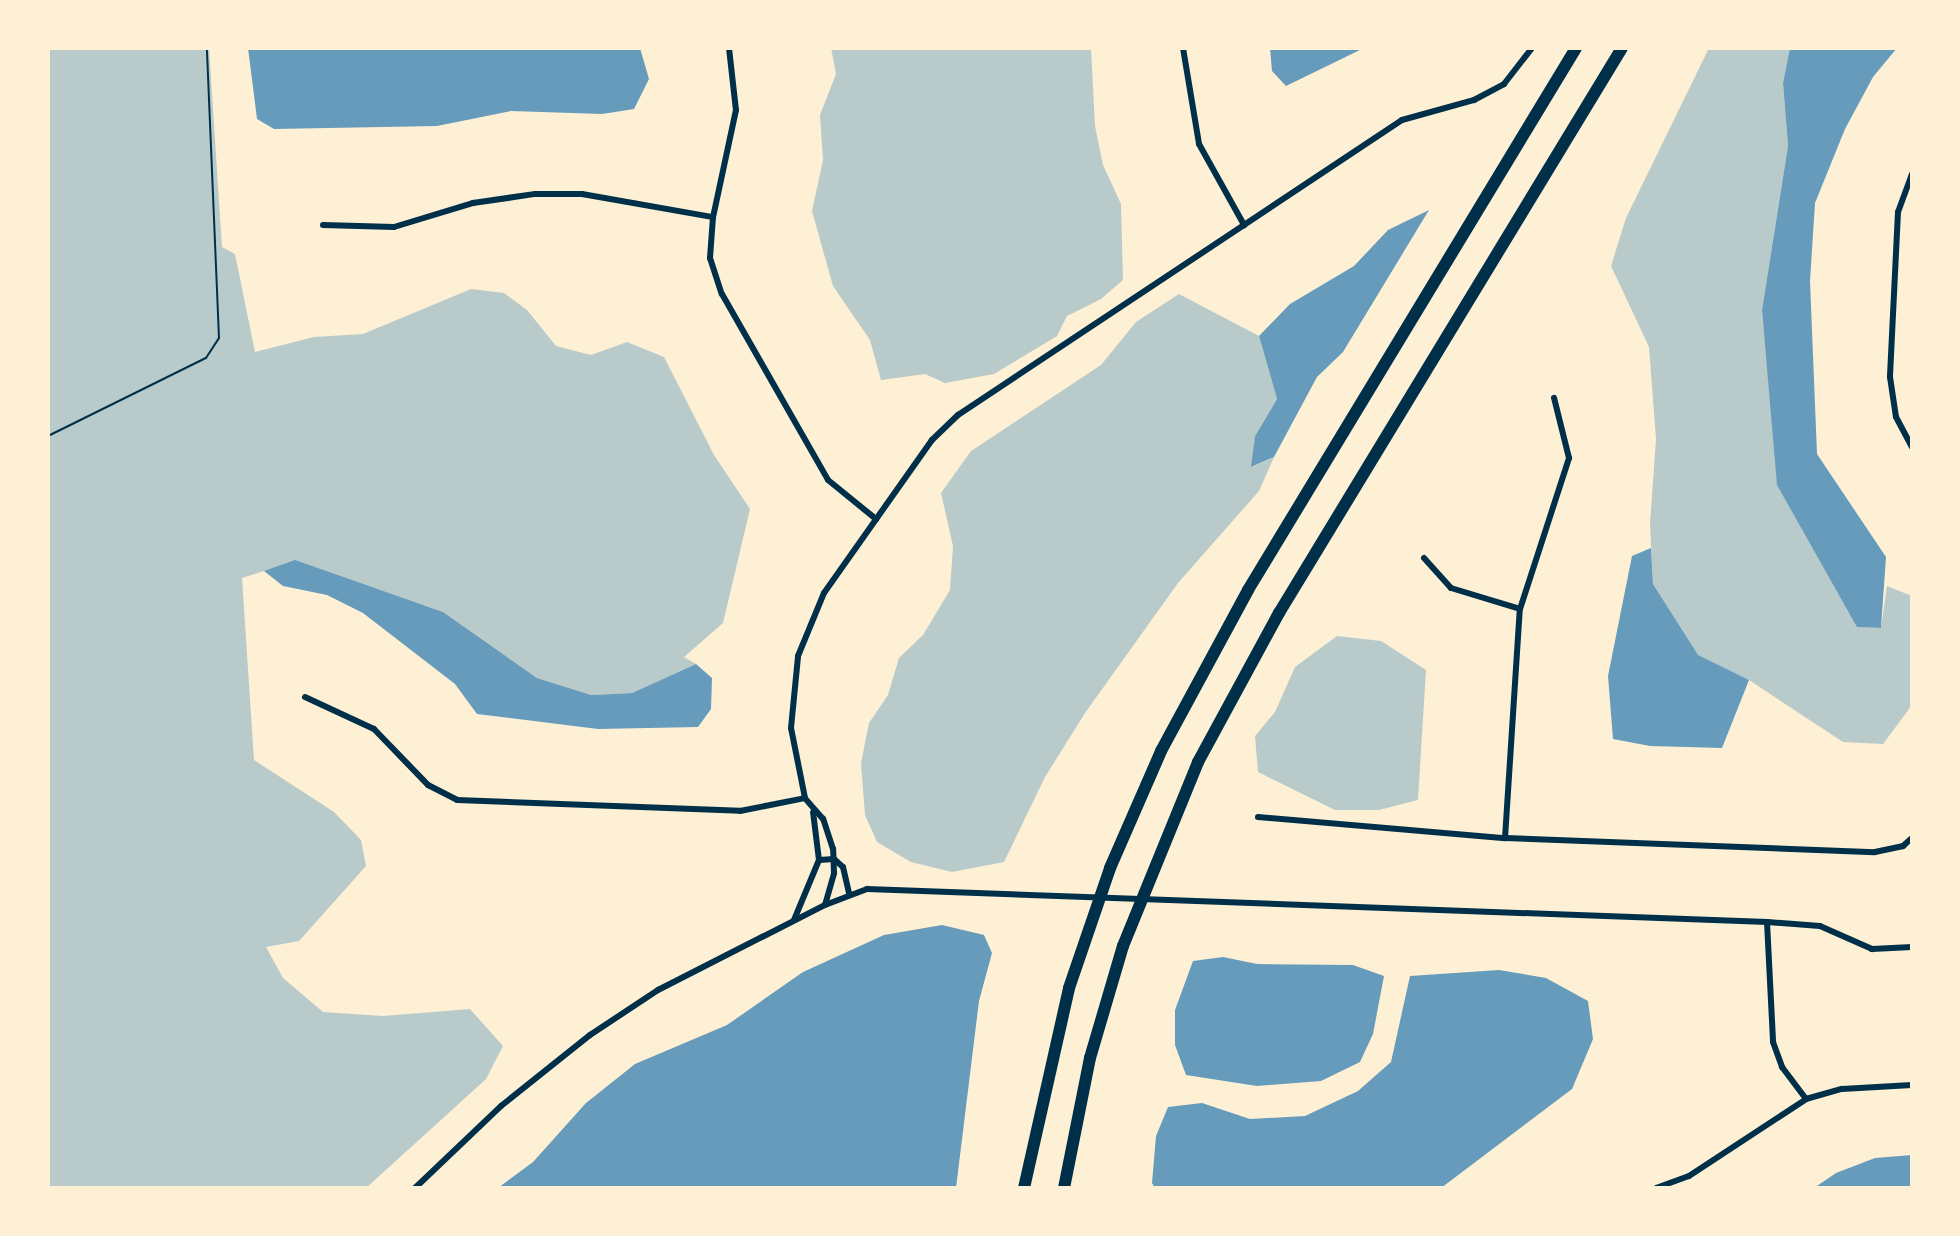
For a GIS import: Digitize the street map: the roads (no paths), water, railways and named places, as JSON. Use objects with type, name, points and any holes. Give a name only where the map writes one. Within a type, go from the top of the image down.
[{"type":"highway","points":[[1024,1188],[1053,1051],[1090,923],[1110,868],[1205,665],[1576,48]]},
{"type":"highway","points":[[1064,1188],[1090,1058],[1130,926],[1150,870],[1245,672],[1622,48]]},
{"type":"street","points":[[729,48],[736,110],[713,217],[710,258],[722,294],[828,480],[876,519]]},
{"type":"street","points":[[1183,48],[1199,144],[1244,225]]},
{"type":"street","points":[[794,920],[819,860],[813,812],[805,798],[791,728],[798,656],[824,593],[932,440],[958,415],[1402,120],[1474,100],[1504,84],[1532,48]]},
{"type":"street","points":[[1912,174],[1898,212],[1890,377],[1896,417],[1912,447]]},
{"type":"street","points":[[323,225],[394,227],[473,203],[535,194],[582,194],[713,217]]},
{"type":"street","points":[[1505,838],[1520,609],[1569,458],[1554,398]]},
{"type":"street","points":[[1424,558],[1451,588],[1520,609]]},
{"type":"street","points":[[305,697],[374,729],[428,785],[457,800],[740,811],[805,798]]},
{"type":"street","points":[[813,812],[823,819],[834,859],[825,905]]},
{"type":"street","points":[[1258,817],[1505,838],[1875,852],[1903,846],[1912,838]]},
{"type":"street","points":[[819,860],[834,859],[843,867],[849,894]]},
{"type":"street","points":[[415,1188],[501,1106],[590,1035],[658,990],[849,894],[885,887],[1767,922],[1820,926],[1872,949],[1912,947]]},
{"type":"street","points":[[1767,922],[1773,1042],[1782,1067],[1806,1099]]},
{"type":"street","points":[[1656,1188],[1689,1176],[1806,1099],[1842,1089],[1912,1085]]},
{"type":"water","points":[[248,48],[640,48],[649,79],[634,109],[602,114],[511,111],[437,126],[274,129],[257,119]]},
{"type":"water","points":[[1270,48],[1364,48],[1286,86],[1272,71]]},
{"type":"water","points":[[1790,48],[1897,48],[1873,77],[1845,129],[1815,203],[1810,281],[1817,454],[1886,557],[1881,628],[1857,627],[1777,485],[1762,310],[1788,146],[1783,83]]},
{"type":"water","points":[[1429,210],[1343,352],[1317,377],[1274,457],[1251,467],[1255,436],[1277,399],[1259,336],[1290,304],[1354,266],[1388,230]]},
{"type":"water","points":[[1651,548],[1653,584],[1698,655],[1749,680],[1722,748],[1650,746],[1613,739],[1608,676],[1632,556]]},
{"type":"water","points":[[295,560],[443,612],[537,678],[591,695],[632,693],[696,664],[712,678],[711,709],[698,727],[598,729],[477,714],[455,684],[363,613],[327,595],[283,586],[264,571]]},
{"type":"water","points":[[942,925],[984,935],[992,953],[979,1001],[956,1188],[498,1188],[533,1162],[586,1103],[635,1064],[727,1025],[803,972],[884,935]]},
{"type":"water","points":[[1223,957],[1257,964],[1353,965],[1384,976],[1373,1034],[1360,1062],[1321,1081],[1257,1086],[1186,1075],[1175,1045],[1175,1010],[1193,961]]},
{"type":"water","points":[[1499,970],[1546,978],[1588,1001],[1593,1039],[1572,1089],[1441,1188],[1155,1188],[1152,1183],[1156,1136],[1168,1107],[1202,1103],[1250,1119],[1305,1116],[1358,1091],[1391,1062],[1410,976]]},
{"type":"water","points":[[1912,1155],[1912,1188],[1814,1188],[1836,1173],[1875,1158]]}]
